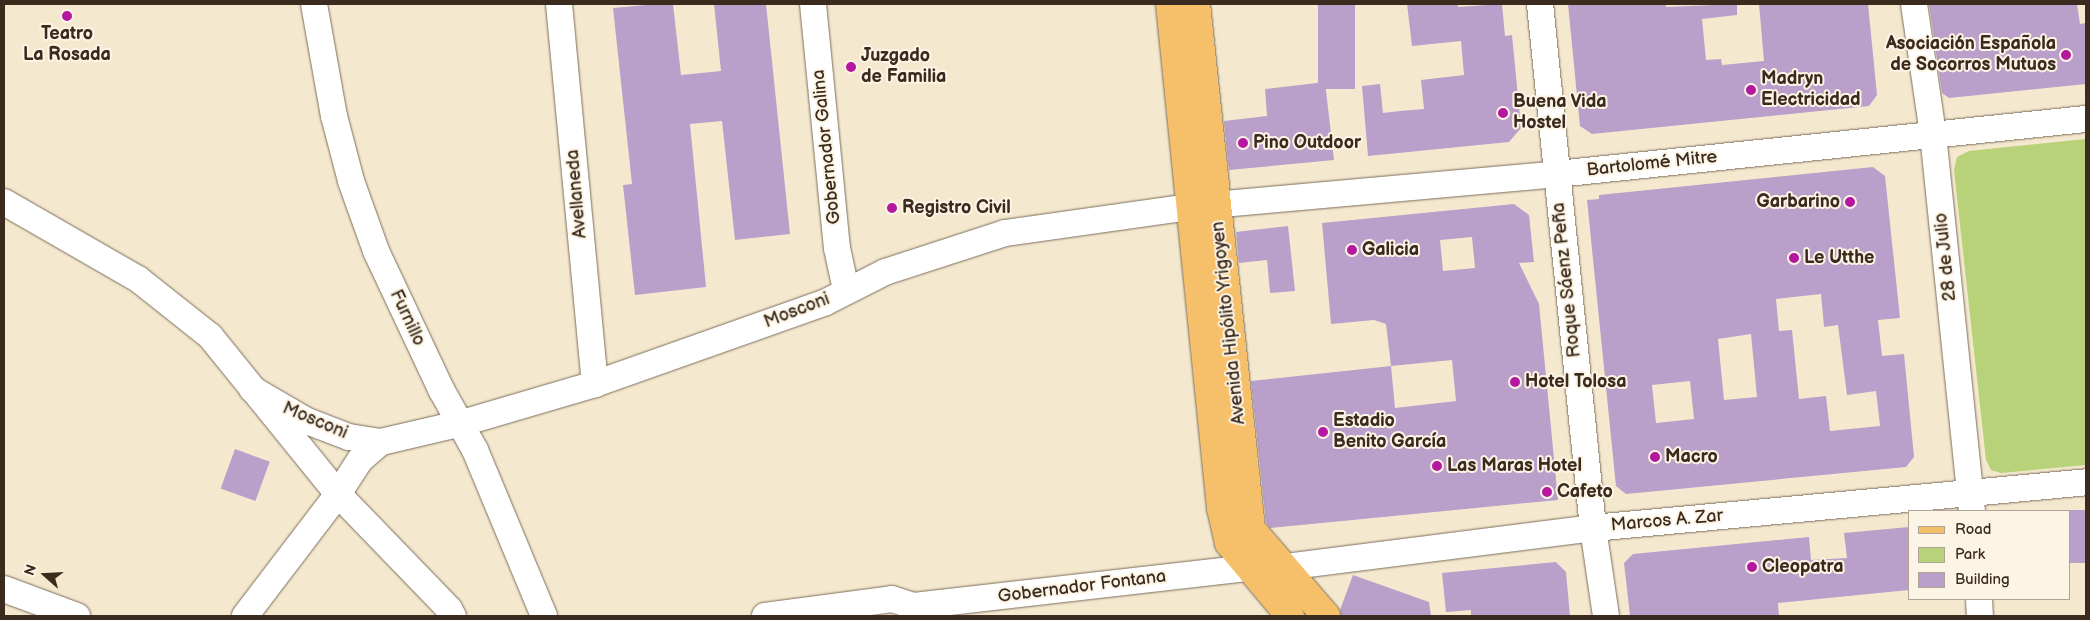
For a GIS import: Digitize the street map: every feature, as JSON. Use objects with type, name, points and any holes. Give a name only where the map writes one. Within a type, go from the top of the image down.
[{"type":"main road","name":"Avenida Hipólito Yrigoyen","points":[[1170,4],[1220,508],[1229,542],[1290,616]]},
{"type":"main road","name":"Avenida Hipólito Yrigoyen","points":[[1196,4],[1251,529],[1326,616]]},
{"type":"street","name":"Furnillo","points":[[314,4],[334,116],[351,181],[376,251],[442,391],[462,423],[544,616]]},
{"type":"street","name":"Avellaneda","points":[[559,4],[595,384]]},
{"type":"street","name":"Gobernador Galina","points":[[813,4],[837,248],[846,290]]},
{"type":"street","name":"Roque Sáenz Peña","points":[[1540,4],[1593,528],[1606,616]]},
{"type":"street","name":"28 de Julio","points":[[1914,4],[1933,134],[1971,503]]},
{"type":"street","name":"Bartolomé Mitre","points":[[1217,206],[1557,174],[2086,119]]},
{"type":"street","points":[[4,202],[138,279],[172,304],[210,336],[338,494],[454,614]]},
{"type":"street","name":"Mosconi","points":[[252,389],[307,421],[349,437],[382,442],[462,423],[595,384],[824,303],[846,290],[886,272],[1005,233],[1190,207],[1217,206]]},
{"type":"street","name":"Mosconi","points":[[245,616],[338,494],[360,460],[382,442]]},
{"type":"street","name":"Marcos A. Zar","points":[[1249,568],[1285,567],[1593,528],[1971,503],[2086,482]]},
{"type":"street","name":"Gobernador Fontana","points":[[765,616],[892,599],[908,611],[1249,568]]},
{"type":"street","points":[[4,589],[77,616]]},
{"type":"street","points":[[1979,600],[1980,616]]},
{"type":"green space","points":[[2086,139],[2086,465],[2001,473],[1991,470],[1986,460],[1954,170],[1957,157],[1969,151]]},
{"type":"building","points":[[673,4],[681,75],[721,71],[714,4],[766,4],[790,234],[735,240],[722,121],[690,124],[706,287],[635,295],[623,185],[632,184],[613,8]]},
{"type":"building","points":[[1318,4],[1355,4],[1355,89],[1318,89]]},
{"type":"building","points":[[1407,4],[1458,4],[1458,7],[1502,4],[1505,36],[1512,35],[1521,128],[1509,142],[1368,156],[1362,86],[1380,84],[1383,113],[1424,109],[1421,80],[1464,75],[1461,41],[1412,46]]},
{"type":"building","points":[[1568,4],[1666,4],[1666,7],[1737,4],[1737,15],[1702,19],[1706,60],[1721,59],[1722,65],[1764,61],[1759,4],[1868,4],[1877,95],[1869,106],[1592,134],[1580,126]]},
{"type":"building","points":[[1929,4],[2077,4],[2080,24],[2086,23],[2086,84],[1949,98],[1942,93]]},
{"type":"building","points":[[1325,82],[1334,160],[1229,170],[1224,121],[1267,116],[1265,89]]},
{"type":"building","points":[[1873,167],[1885,176],[1900,318],[1878,320],[1882,356],[1904,354],[1914,457],[1906,467],[1626,494],[1616,486],[1587,200],[1599,199],[1599,195]],"holes":[[[1821,294],[1824,327],[1838,325],[1847,395],[1876,391],[1880,426],[1830,431],[1826,396],[1799,399],[1792,330],[1779,331],[1776,299]],[[1751,334],[1757,397],[1724,400],[1718,339]],[[1690,381],[1694,419],[1656,423],[1652,385]]]},
{"type":"building","points":[[1514,204],[1529,215],[1534,262],[1519,263],[1539,304],[1558,500],[1270,528],[1266,522],[1251,381],[1391,366],[1386,324],[1374,320],[1331,324],[1322,223]],"holes":[[[1472,237],[1475,268],[1443,271],[1440,240]],[[1452,360],[1456,401],[1395,408],[1391,366]]]},
{"type":"building","points":[[1288,226],[1295,291],[1270,293],[1267,260],[1239,263],[1236,232]]},
{"type":"building","points":[[235,449],[270,462],[255,501],[221,488]]},
{"type":"building","points":[[2070,510],[2086,510],[2086,563],[2070,563]]},
{"type":"building","points":[[1908,527],[1908,590],[1778,603],[1779,616],[1630,616],[1624,563],[1633,554],[1809,537],[1811,560],[1847,558],[1844,533]]},
{"type":"building","points":[[1556,562],[1566,572],[1570,616],[1471,616],[1471,610],[1446,612],[1442,573]]},
{"type":"building","points":[[1353,575],[1429,602],[1431,616],[1341,616],[1340,610]]},
{"type":"place","name":"Teatro La Rosada","points":[[67,16]]},
{"type":"place","name":"Asociación Española de Socorros Mutuos","points":[[2066,55]]},
{"type":"place","name":"Juzgado de Familia","points":[[851,67]]},
{"type":"place","name":"Madryn Electricidad","points":[[1751,90]]},
{"type":"place","name":"Buena Vida Hostel","points":[[1503,113]]},
{"type":"place","name":"Pino Outdoor","points":[[1243,143]]},
{"type":"place","name":"Garbarino","points":[[1850,202]]},
{"type":"place","name":"Registro Civil","points":[[892,208]]},
{"type":"place","name":"Galicia","points":[[1352,250]]},
{"type":"place","name":"Le Utthe","points":[[1794,258]]},
{"type":"place","name":"Hotel Tolosa","points":[[1515,382]]},
{"type":"place","name":"Estadio Benito García","points":[[1323,432]]},
{"type":"place","name":"Macro","points":[[1655,457]]},
{"type":"place","name":"Las Maras Hotel","points":[[1437,466]]},
{"type":"place","name":"Cafeto","points":[[1547,492]]},
{"type":"place","name":"Cleopatra","points":[[1752,567]]}]
